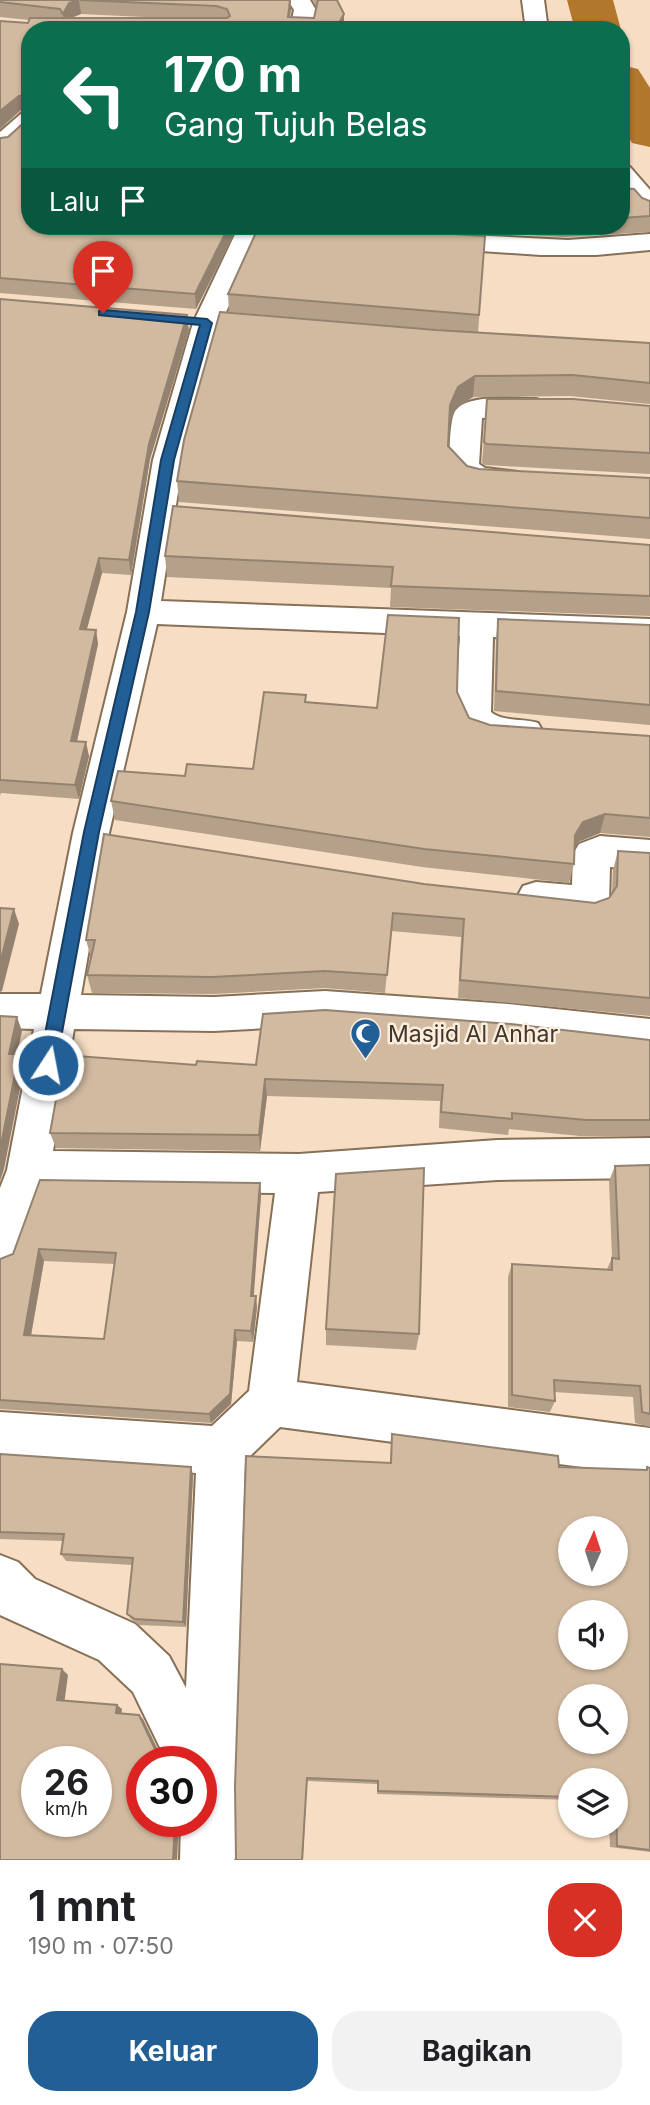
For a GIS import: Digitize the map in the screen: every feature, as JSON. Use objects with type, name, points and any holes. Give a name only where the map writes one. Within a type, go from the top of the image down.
[{"type":"street","points":[[299,0],[304,10],[302,21]]},
{"type":"street","points":[[533,0],[536,21]]},
{"type":"street","points":[[0,145],[19,124]]},
{"type":"street","points":[[630,183],[650,206]]},
{"type":"street","points":[[0,1250],[27,1170],[91,832],[143,612],[172,514],[167,460],[206,323],[256,235]]},
{"type":"street","points":[[400,239],[535,247],[624,246],[650,242]]},
{"type":"street","points":[[528,480],[477,477],[464,467],[470,411],[570,408]]},
{"type":"street","points":[[143,612],[650,631]]},
{"type":"street","points":[[477,623],[474,712],[479,726],[555,734]]},
{"type":"street","points":[[91,832],[130,839]]},
{"type":"street","points":[[499,893],[590,903],[592,854],[600,851],[650,855]]},
{"type":"street","points":[[0,1011],[214,1014],[325,1008],[508,1021],[650,1037]]},
{"type":"street","points":[[27,1170],[299,1174],[497,1160],[650,1158]]},
{"type":"street","points":[[204,1746],[221,1451],[271,1402],[299,1174]]},
{"type":"street","points":[[271,1402],[623,1451],[650,1452]]},
{"type":"street","points":[[0,1436],[221,1451]]},
{"type":"street","points":[[0,1580],[17,1597],[117,1642],[151,1674],[187,1746]]},
{"type":"street","points":[[206,1837],[208,1860]]},
{"type":"building","points":[[0,0],[79,0],[69,3],[63,14],[60,9]]},
{"type":"building","points":[[80,0],[290,0],[288,17],[314,18],[318,0],[337,0],[344,14],[340,21],[29,21],[30,18],[230,16],[227,9],[216,6]]},
{"type":"building","points":[[0,21],[21,22],[21,96],[0,111]]},
{"type":"building","points":[[21,125],[21,235],[224,235],[195,294],[0,278],[0,138],[8,137]]},
{"type":"building","points":[[630,189],[650,201],[650,216],[630,217]]},
{"type":"building","points":[[255,235],[485,236],[479,315],[228,294]]},
{"type":"building","points":[[0,299],[187,315],[149,444],[129,560],[99,558],[80,629],[96,630],[71,741],[86,742],[75,785],[0,780]]},
{"type":"building","points":[[220,312],[436,330],[650,343],[650,383],[573,375],[475,376],[458,387],[450,405],[448,446],[467,466],[479,469],[650,478],[650,518],[177,481],[184,440]]},
{"type":"building","points":[[487,399],[573,399],[650,406],[650,453],[487,444],[484,442]]},
{"type":"building","points":[[173,506],[650,545],[650,596],[391,586],[393,567],[165,556]]},
{"type":"building","points":[[388,615],[459,618],[457,692],[469,718],[490,725],[650,736],[650,818],[605,814],[583,822],[575,835],[574,864],[424,849],[111,801],[118,771],[185,776],[187,764],[253,769],[264,692],[306,695],[305,702],[377,708]]},
{"type":"building","points":[[498,619],[650,625],[650,705],[496,691]]},
{"type":"building","points":[[104,834],[424,884],[595,903],[609,898],[617,886],[618,851],[650,853],[650,998],[460,980],[464,919],[393,913],[387,975],[325,971],[212,977],[87,975],[95,940],[86,940]]},
{"type":"building","points":[[0,908],[14,909],[0,963]]},
{"type":"building","points":[[325,1010],[511,1024],[650,1040],[650,1120],[586,1120],[512,1113],[512,1119],[441,1112],[443,1085],[265,1079],[259,1135],[50,1133],[64,1055],[196,1065],[197,1061],[256,1065],[263,1014]]},
{"type":"building","points":[[0,1016],[17,1017],[9,1054],[19,1054],[0,1150]]},
{"type":"building","points":[[650,1165],[650,1414],[642,1412],[640,1386],[554,1380],[555,1401],[512,1395],[512,1264],[612,1270],[612,1258],[619,1259],[615,1166]]},
{"type":"building","points":[[424,1168],[419,1334],[326,1329],[336,1174]]},
{"type":"building","points":[[40,1180],[260,1183],[251,1296],[256,1296],[251,1331],[235,1330],[230,1394],[209,1414],[0,1400],[0,1259],[13,1254]],"holes":[[[39,1249],[116,1253],[104,1339],[24,1335]]]},
{"type":"building","points":[[392,1434],[558,1456],[559,1467],[650,1468],[650,1850],[617,1846],[617,1838],[628,1838],[628,1768],[558,1768],[558,1797],[378,1791],[378,1781],[307,1778],[302,1860],[235,1860],[246,1456],[391,1463]]},
{"type":"building","points":[[0,1454],[191,1467],[183,1622],[135,1619],[127,1614],[133,1558],[61,1554],[64,1534],[0,1532]]},
{"type":"building","points":[[0,1664],[62,1669],[57,1700],[117,1705],[116,1713],[139,1715],[153,1746],[126,1746],[126,1837],[174,1837],[174,1860],[0,1860]]},
{"type":"waterway","points":[[590,0],[594,21]]},
{"type":"waterway","points":[[630,95],[650,132]]},
{"type":"place","name":"Masjid Al Anhar","points":[[365,1061]]},
{"type":"route","points":[[48,1065],[91,832],[143,612],[167,460],[207,323],[103,313]]}]
